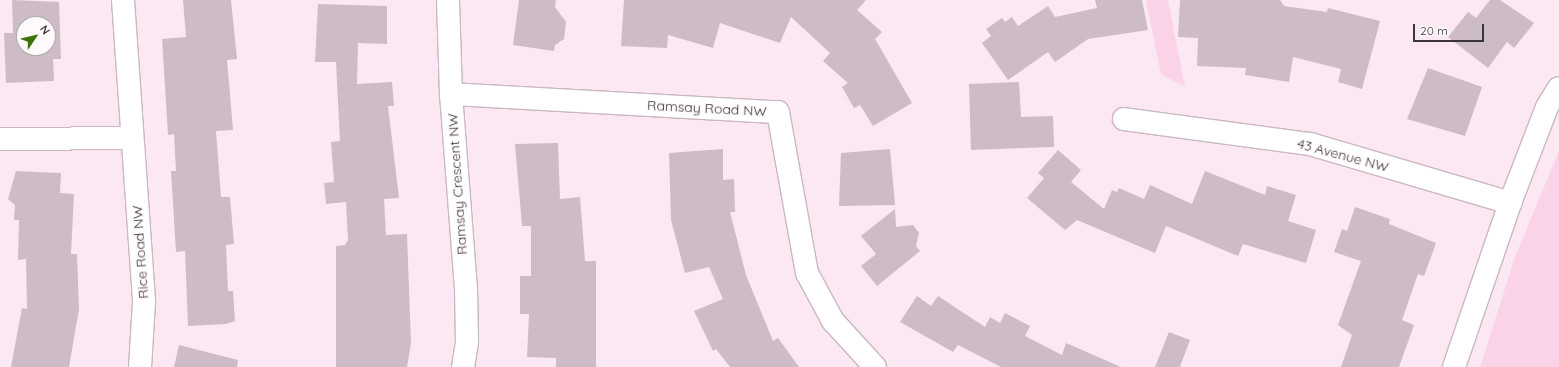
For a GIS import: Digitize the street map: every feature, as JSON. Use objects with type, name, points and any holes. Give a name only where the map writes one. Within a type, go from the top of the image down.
[{"type":"street","name":"Rice Road NW","points":[[122,0],[144,302],[140,367]]},
{"type":"street","name":"Ramsay Crescent NW","points":[[448,0],[450,94],[466,289],[467,342],[463,367]]},
{"type":"street","points":[[1454,367],[1510,203],[1547,107],[1559,88]]},
{"type":"street","name":"Ramsay Road NW","points":[[450,94],[778,112],[807,273],[833,321],[875,367]]},
{"type":"street","name":"43 Avenue NW","points":[[1124,119],[1310,144],[1510,203]]},
{"type":"street","points":[[0,139],[132,138]]},
{"type":"shaded area","points":[[1146,0],[1168,0],[1185,87],[1161,74]]},
{"type":"shaded area","points":[[1559,151],[1559,367],[1480,367],[1515,257]]},
{"type":"building","points":[[12,0],[59,2],[61,59],[53,59],[54,81],[6,83],[4,33],[13,33]]},
{"type":"building","points":[[183,0],[231,0],[237,59],[227,60],[233,130],[216,131],[221,197],[230,197],[234,244],[226,245],[228,291],[233,291],[235,321],[226,324],[188,326],[185,251],[176,252],[171,171],[176,171],[174,134],[168,135],[162,39],[186,37]]},
{"type":"building","points":[[519,0],[556,0],[555,7],[566,22],[564,39],[555,45],[554,51],[513,45]]},
{"type":"building","points":[[624,0],[866,0],[857,10],[882,32],[875,39],[912,103],[873,126],[860,105],[854,108],[842,87],[848,83],[823,61],[830,53],[791,17],[780,43],[720,23],[713,48],[668,35],[667,48],[621,46]]},
{"type":"building","points":[[1095,0],[1142,0],[1148,30],[1088,39],[1055,62],[1048,52],[1008,80],[982,43],[991,36],[986,29],[1002,18],[1005,22],[1012,17],[1018,26],[1048,6],[1055,17],[1097,8]]},
{"type":"building","points":[[1180,0],[1280,0],[1284,6],[1327,12],[1328,8],[1380,21],[1362,89],[1338,82],[1341,69],[1293,57],[1289,82],[1245,75],[1246,68],[1197,66],[1198,38],[1178,37]]},
{"type":"building","points":[[1490,0],[1500,0],[1534,23],[1514,48],[1507,42],[1488,68],[1448,37],[1468,12],[1476,18]]},
{"type":"building","points":[[318,4],[387,6],[387,44],[358,43],[357,84],[392,82],[394,106],[388,106],[399,198],[384,199],[386,235],[407,234],[411,343],[407,367],[336,367],[336,246],[345,245],[348,240],[346,202],[326,204],[324,183],[334,182],[331,142],[340,141],[336,62],[315,62]]},
{"type":"building","points":[[1428,68],[1482,87],[1465,136],[1407,119]]},
{"type":"building","points":[[1019,82],[1021,117],[1053,116],[1054,147],[971,150],[969,84]]},
{"type":"building","points":[[558,143],[560,199],[580,197],[585,261],[596,261],[596,367],[556,367],[556,358],[527,357],[529,314],[520,314],[520,276],[531,276],[531,226],[522,226],[515,144]]},
{"type":"building","points":[[723,149],[723,180],[734,179],[735,212],[730,212],[746,275],[773,341],[778,338],[799,367],[730,367],[716,349],[713,351],[694,311],[723,299],[709,267],[685,273],[671,220],[669,153]]},
{"type":"building","points":[[890,149],[895,205],[839,206],[841,153]]},
{"type":"building","points":[[1058,150],[1081,170],[1071,182],[1104,209],[1112,190],[1117,192],[1119,188],[1144,199],[1150,185],[1192,204],[1205,171],[1265,195],[1267,186],[1296,195],[1288,221],[1316,230],[1306,263],[1243,244],[1238,256],[1166,226],[1155,253],[1077,220],[1065,230],[1027,198],[1044,178],[1038,173]]},
{"type":"building","points":[[16,171],[61,173],[60,193],[74,194],[71,254],[77,254],[79,309],[69,367],[11,367],[22,308],[27,309],[26,259],[18,260],[19,220],[14,220],[15,205],[8,199]]},
{"type":"building","points":[[1355,207],[1390,219],[1389,224],[1436,243],[1424,276],[1418,274],[1402,320],[1414,325],[1399,367],[1341,367],[1352,335],[1338,325],[1361,261],[1334,252],[1342,229],[1347,231]]},
{"type":"building","points":[[895,209],[896,227],[913,225],[919,233],[916,246],[920,251],[877,286],[861,266],[876,254],[861,236]]},
{"type":"building","points":[[917,296],[931,306],[938,296],[985,327],[990,317],[1000,323],[1005,313],[1030,326],[1025,336],[1062,355],[1066,343],[1121,367],[1001,367],[958,345],[953,352],[900,322]]},
{"type":"building","points":[[1169,332],[1190,340],[1180,367],[1155,367]]},
{"type":"building","points":[[179,345],[238,360],[237,367],[174,367]]}]
